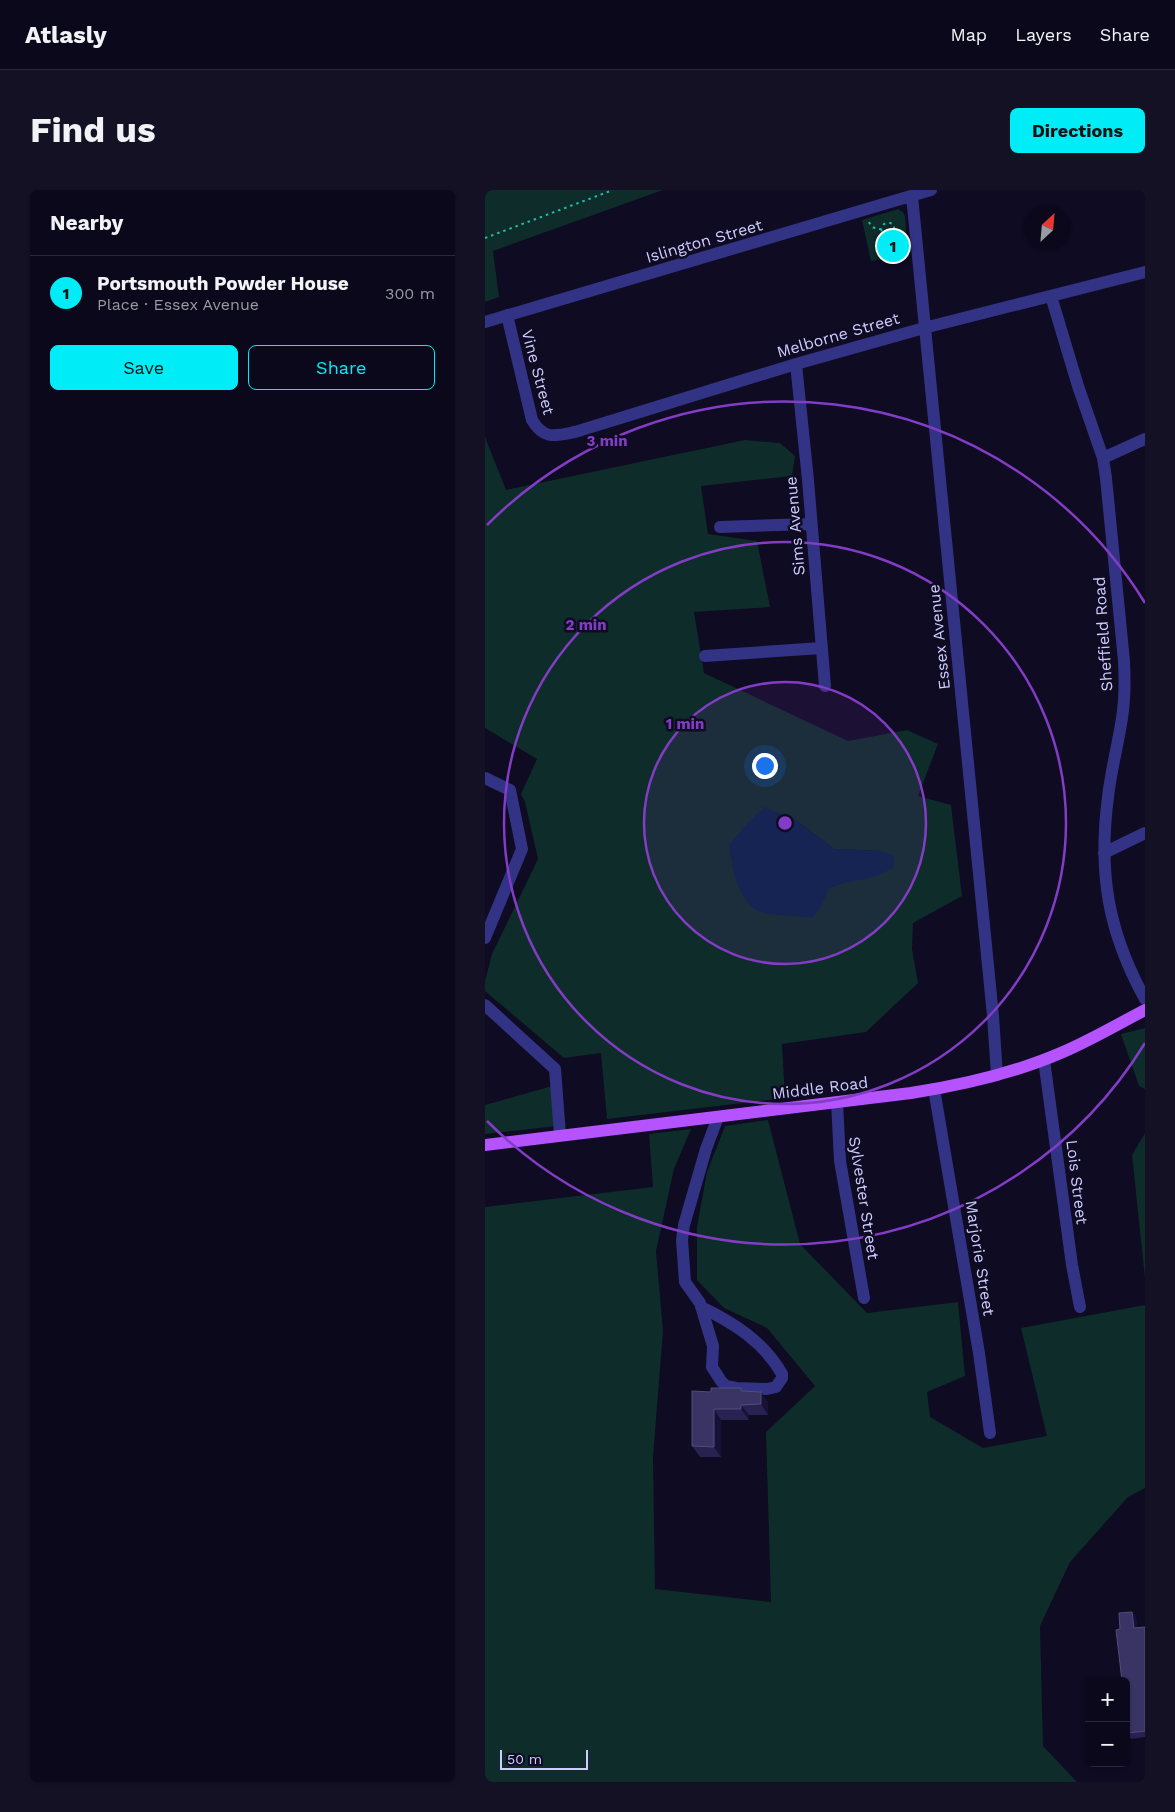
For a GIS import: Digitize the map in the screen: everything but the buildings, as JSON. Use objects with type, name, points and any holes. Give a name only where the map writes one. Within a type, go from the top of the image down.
[{"type":"main road","name":"Middle Road","points":[[485,1145],[934,1089],[997,1075],[1044,1060],[1083,1043],[1145,1010]]},
{"type":"street","name":"Islington Street","points":[[485,322],[931,190]]},
{"type":"street","name":"Essex Avenue","points":[[912,196],[993,1016],[997,1075]]},
{"type":"street","name":"Melborne Street","points":[[543,433],[549,436],[575,432],[796,364],[924,328],[1145,272]]},
{"type":"street","name":"Sheffield Road","points":[[1051,296],[1078,386],[1103,458],[1119,606],[1125,689],[1123,716],[1108,796],[1104,853],[1108,902],[1114,928],[1133,977],[1145,999]]},
{"type":"street","name":"Vine Street","points":[[507,315],[532,420],[543,433]]},
{"type":"street","name":"Sims Avenue","points":[[796,364],[825,686]]},
{"type":"street","points":[[1103,458],[1145,439]]},
{"type":"street","points":[[720,527],[811,524]]},
{"type":"street","points":[[705,656],[821,648]]},
{"type":"street","points":[[485,778],[510,790],[522,849],[485,938]]},
{"type":"street","points":[[1104,853],[1145,833]]},
{"type":"street","points":[[485,1005],[555,1069],[560,1135]]},
{"type":"street","name":"Lois Street","points":[[1044,1060],[1070,1256],[1080,1307]]},
{"type":"street","name":"Marjorie Street","points":[[934,1089],[979,1353],[990,1433]]},
{"type":"street","name":"Sylvester Street","points":[[837,1102],[837,1140],[841,1170],[864,1298]]},
{"type":"street","points":[[701,1307],[749,1334],[767,1352],[782,1374],[782,1378],[776,1388],[759,1389],[726,1386],[715,1374],[712,1367],[713,1346],[701,1307],[685,1282],[682,1240],[684,1225],[706,1149],[718,1117]]},
{"type":"path","points":[[485,238],[613,190]]},
{"type":"path","points":[[868,217],[872,227],[881,229]]},
{"type":"path","points":[[890,223],[895,227],[894,234],[888,237],[883,235],[881,229],[884,224],[890,223]]},
{"type":"green space","points":[[485,190],[663,190],[493,251],[499,297],[485,302]]},
{"type":"green space","points":[[898,209],[905,216],[908,255],[871,261],[862,220]]},
{"type":"green space","points":[[485,437],[506,490],[745,440],[780,443],[795,456],[792,476],[701,486],[708,534],[757,541],[770,607],[694,612],[704,673],[848,741],[907,730],[938,744],[918,796],[951,805],[962,896],[913,923],[912,949],[918,983],[866,1032],[782,1044],[785,1098],[607,1119],[601,1053],[564,1058],[485,991],[485,981],[492,954],[538,859],[525,802],[521,794],[537,759],[485,728]],"holes":[[[797,821],[834,849],[881,851],[840,884],[829,888]]]},
{"type":"green space","points":[[1145,1028],[1145,1089],[1139,1086],[1121,1034]]},
{"type":"green space","points":[[552,1086],[566,1125],[485,1134],[485,1105]]},
{"type":"green space","points":[[768,1120],[800,1244],[867,1313],[958,1302],[965,1376],[927,1392],[930,1417],[983,1448],[1047,1436],[1021,1328],[1145,1305],[1145,1488],[1128,1497],[1070,1562],[1040,1626],[1043,1746],[1077,1782],[485,1782],[485,1207],[653,1187],[649,1134],[691,1129],[674,1169],[656,1251],[663,1331],[653,1457],[655,1589],[771,1602],[766,1432],[815,1386],[767,1328],[724,1308],[697,1280],[697,1227],[707,1172],[725,1126]]},
{"type":"green space","points":[[1145,1133],[1145,1278],[1132,1155]]},
{"type":"water","points":[[764,807],[797,821],[834,849],[881,851],[894,856],[893,867],[870,878],[829,888],[821,907],[812,918],[768,914],[758,911],[745,899],[740,891],[734,873],[729,845]]},
{"type":"place","name":"Portsmouth Powder House","points":[[893,246]]}]
